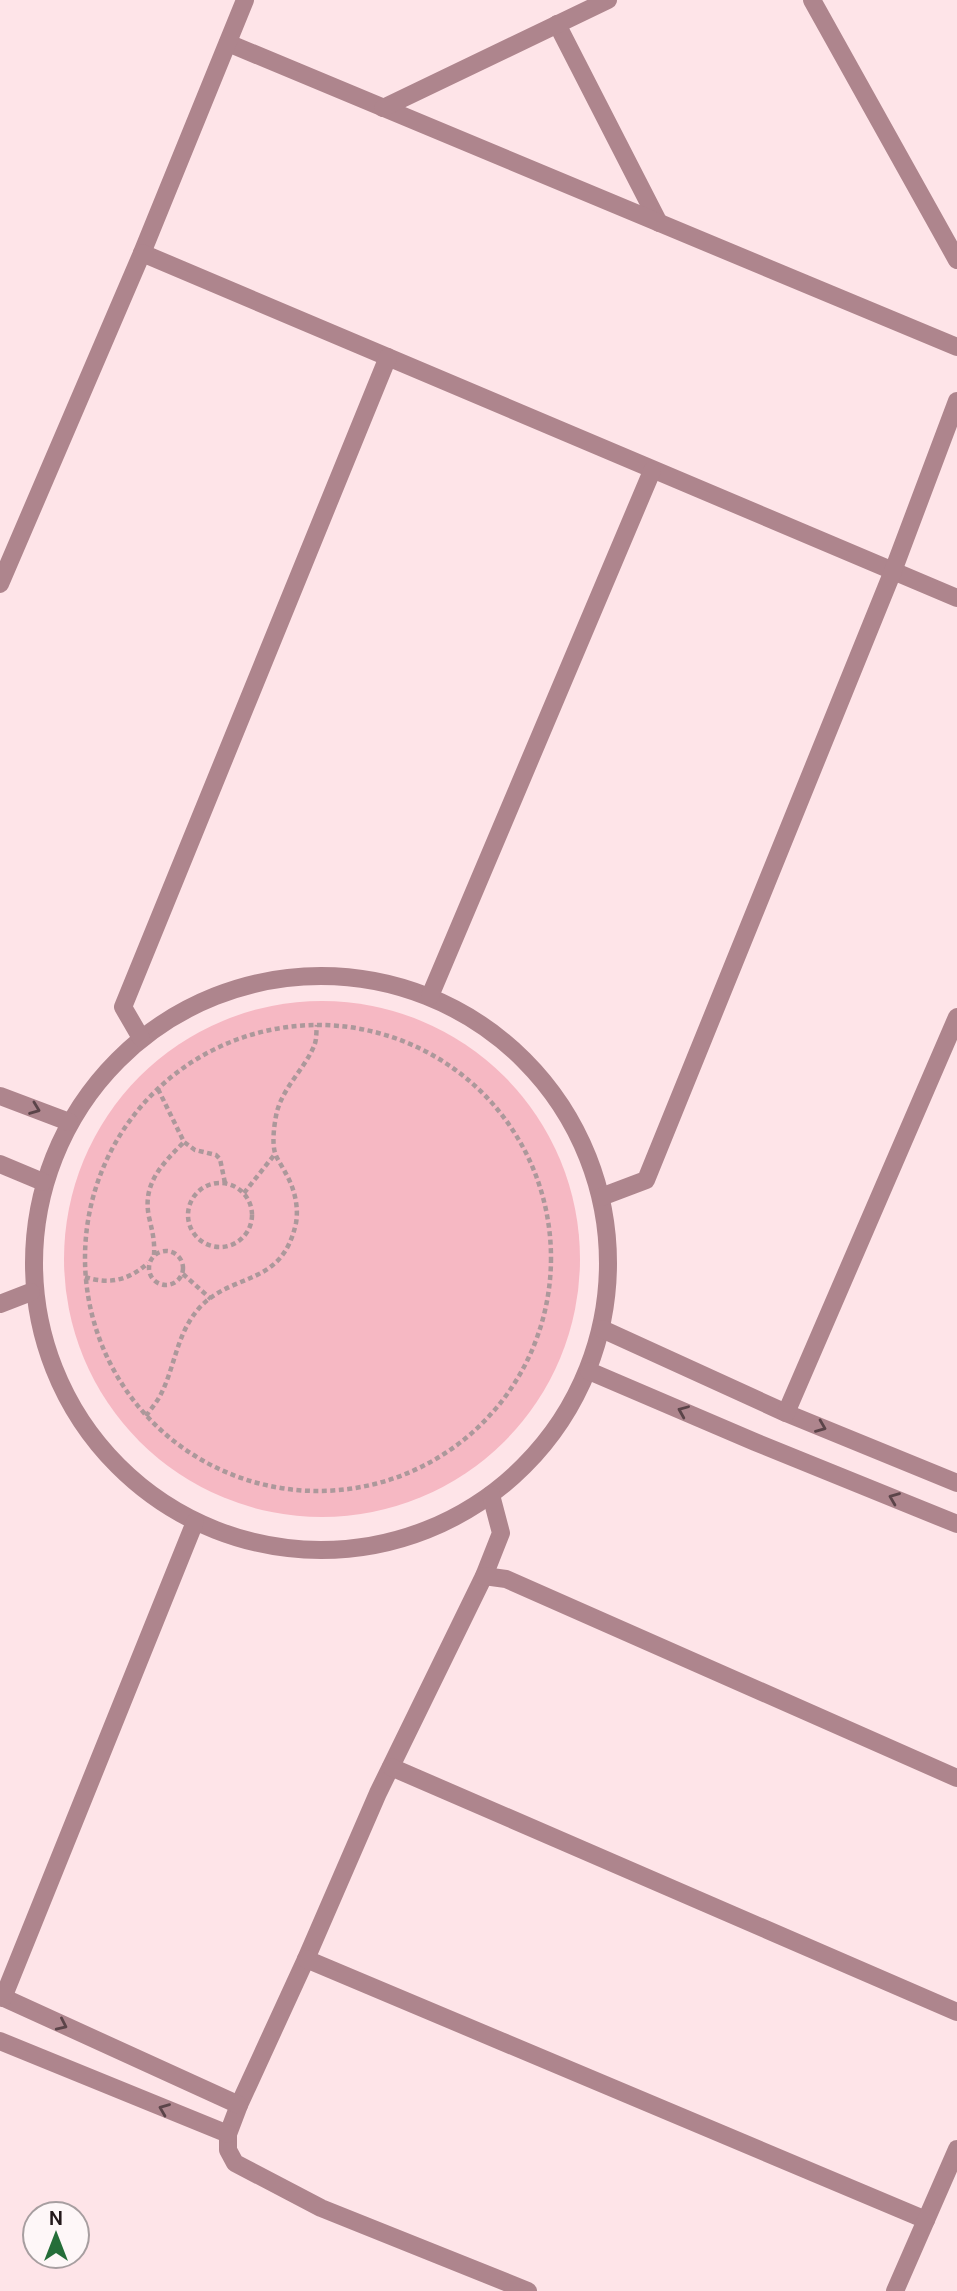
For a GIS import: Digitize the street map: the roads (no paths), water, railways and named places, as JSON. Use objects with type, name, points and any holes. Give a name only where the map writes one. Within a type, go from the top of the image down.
[{"type":"street","points":[[0,584],[142,253],[245,0]]},
{"type":"street","points":[[383,108],[608,0]]},
{"type":"street","points":[[812,0],[957,260]]},
{"type":"street","points":[[558,24],[659,223]]},
{"type":"street","points":[[228,43],[957,347]]},
{"type":"street","points":[[142,253],[957,598]]},
{"type":"street","points":[[141,1038],[123,1007],[388,357]]},
{"type":"street","points":[[601,1197],[646,1180],[894,571],[957,401]]},
{"type":"street","points":[[430,996],[652,471]]},
{"type":"street","points":[[310,975],[372,979],[430,996],[480,1023],[525,1059],[561,1102],[588,1153],[601,1197],[610,1268],[602,1329],[589,1371],[549,1440],[491,1495],[438,1526],[378,1545],[316,1550],[254,1543],[195,1522],[140,1488],[94,1441],[60,1386],[39,1324],[31,1292],[35,1220],[43,1182],[54,1151],[69,1122],[101,1077],[141,1038],[193,1005],[250,984],[310,975]]},
{"type":"street","points":[[786,1413],[957,1017]]},
{"type":"street","points":[[0,1096],[69,1122]]},
{"type":"street","points":[[0,1164],[43,1182]]},
{"type":"street","points":[[0,1304],[31,1292]]},
{"type":"street","points":[[602,1329],[786,1413],[957,1483]]},
{"type":"street","points":[[589,1371],[957,1524]]},
{"type":"street","points":[[491,1495],[501,1533],[484,1576],[391,1768],[239,2105],[228,2134],[228,2150],[235,2163],[321,2208],[528,2291]]},
{"type":"street","points":[[195,1522],[2,1997],[239,2105]]},
{"type":"street","points":[[484,1576],[506,1580],[957,1778]]},
{"type":"street","points":[[391,1768],[957,2012]]},
{"type":"street","points":[[306,1959],[926,2220]]},
{"type":"street","points":[[0,2041],[228,2134]]},
{"type":"street","points":[[895,2291],[957,2148]]}]
